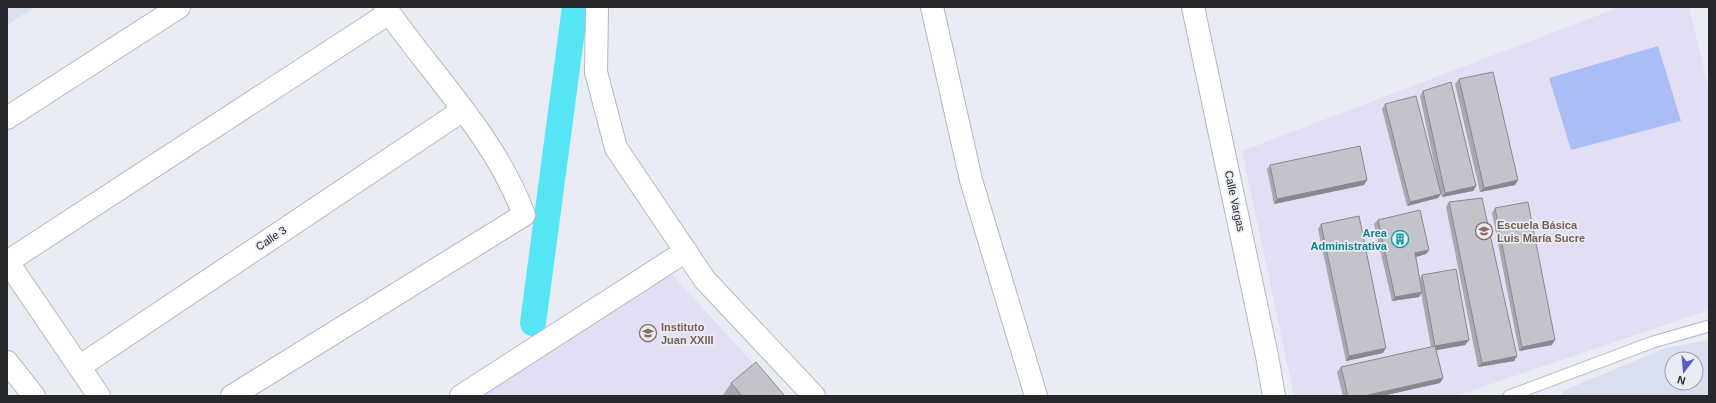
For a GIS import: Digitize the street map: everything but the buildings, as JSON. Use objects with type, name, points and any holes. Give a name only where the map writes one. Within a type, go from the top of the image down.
[{"type":"street","points":[[7,118],[179,7]]},
{"type":"street","points":[[597,7],[596,72],[616,148],[705,280],[814,396]]},
{"type":"street","points":[[932,7],[971,180],[1036,396]]},
{"type":"street","name":"Calle Vargas","points":[[1193,7],[1267,356],[1274,396]]},
{"type":"street","points":[[99,396],[7,261],[387,10],[463,110],[489,147],[516,194],[524,215],[232,396]]},
{"type":"street","name":"Calle 3","points":[[79,367],[463,110]]},
{"type":"street","points":[[461,396],[686,251]]},
{"type":"street","points":[[8,364],[34,396]]},
{"type":"lane","points":[[1509,396],[1653,342],[1709,326]]},
{"type":"shaded area","points":[[7,7],[35,7],[7,25]]},
{"type":"shaded area","name":"Escuela Básica Luis María Sucre","points":[[1620,7],[1689,7],[1709,90],[1709,310],[1456,396],[1294,396],[1242,151]]},
{"type":"shaded area","points":[[1658,46],[1681,121],[1571,150],[1549,78]]},
{"type":"shaded area","name":"Instituto Juan XXIII","points":[[668,270],[783,396],[472,396]]},
{"type":"shaded area","points":[[1709,340],[1709,396],[1563,396],[1563,391],[1665,348]]},
{"type":"waterway","points":[[533,323],[575,7]]},
{"type":"place","name":"Escuela Básica Luis María Sucre","points":[[1484,231]]},
{"type":"place","name":"Area Administrativa","points":[[1400,239]]},
{"type":"place","name":"Instituto Juan XXIII","points":[[648,333]]}]
